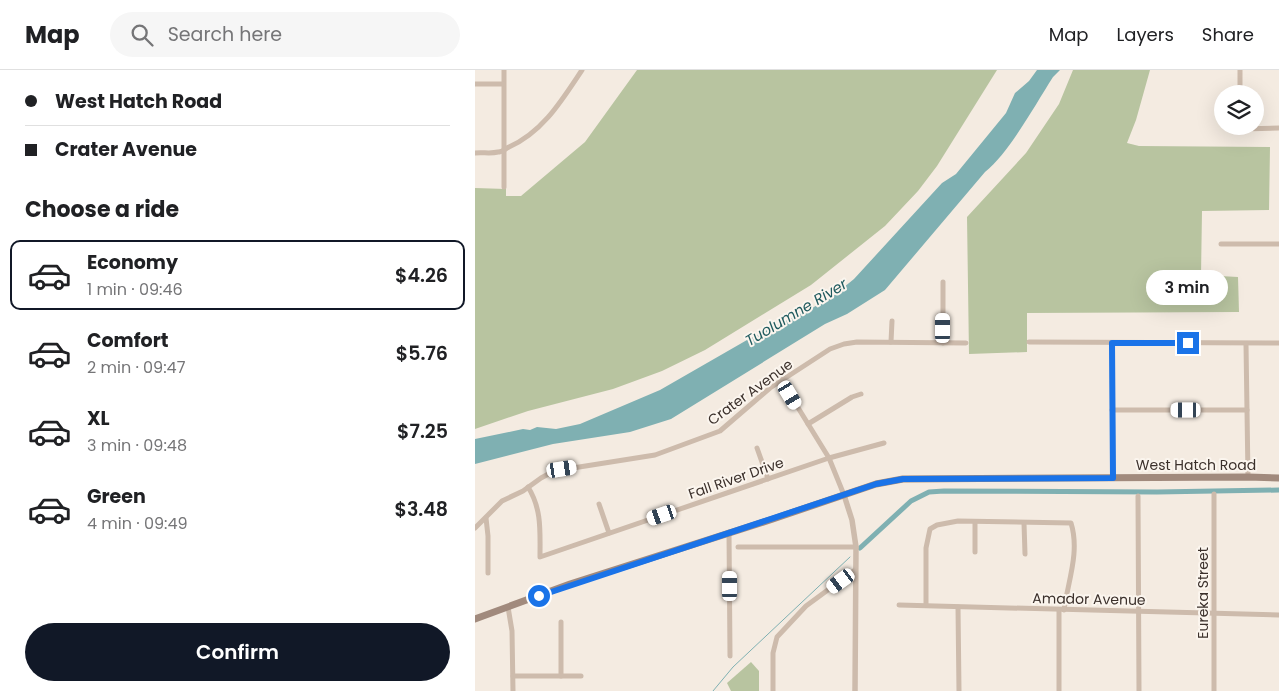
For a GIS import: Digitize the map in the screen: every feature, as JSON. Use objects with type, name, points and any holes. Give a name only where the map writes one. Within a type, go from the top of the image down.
[{"type":"main road","name":"West Hatch Road","points":[[475,619],[570,584],[876,484],[903,479],[1279,478]]},
{"type":"street","points":[[504,70],[504,187]]},
{"type":"street","points":[[475,152],[498,152],[515,145],[543,123],[583,70]]},
{"type":"street","points":[[1240,70],[1240,85]]},
{"type":"street","points":[[475,84],[503,84]]},
{"type":"street","points":[[1264,128],[1279,128]]},
{"type":"street","points":[[1221,244],[1279,244]]},
{"type":"street","points":[[943,282],[943,343]]},
{"type":"street","points":[[891,321],[891,342]]},
{"type":"street","name":"Crater Avenue","points":[[475,528],[502,501],[528,488],[547,475],[562,469],[655,455],[720,431],[781,380],[837,346],[850,342],[965,343]]},
{"type":"street","points":[[1029,342],[1279,343]]},
{"type":"street","points":[[1112,343],[1113,478]]},
{"type":"street","points":[[1246,344],[1249,477]]},
{"type":"street","points":[[781,380],[829,458],[852,520],[856,547],[855,691]]},
{"type":"street","points":[[808,424],[852,397],[861,394]]},
{"type":"street","points":[[1112,410],[1247,410]]},
{"type":"street","name":"Fall River Drive","points":[[528,488],[536,502],[539,515],[540,557],[829,458],[885,443]]},
{"type":"street","points":[[757,448],[768,479]]},
{"type":"street","name":"Eureka Street","points":[[1214,494],[1214,691]]},
{"type":"street","points":[[1138,496],[1139,691]]},
{"type":"street","points":[[599,504],[609,533]]},
{"type":"street","points":[[486,518],[488,572]]},
{"type":"street","points":[[926,605],[926,548],[929,529],[951,522],[1071,523],[1074,532],[1074,563],[1061,610],[1059,691]]},
{"type":"street","points":[[975,522],[975,552]]},
{"type":"street","points":[[1024,523],[1025,554]]},
{"type":"street","points":[[729,532],[730,656]]},
{"type":"street","points":[[738,547],[856,547]]},
{"type":"street","points":[[773,691],[773,653],[777,637],[805,606],[855,570]]},
{"type":"street","name":"Amador Avenue","points":[[899,605],[1279,615]]},
{"type":"street","points":[[508,607],[512,631],[513,691]]},
{"type":"street","points":[[958,607],[959,691]]},
{"type":"street","points":[[561,622],[561,676]]},
{"type":"street","points":[[513,676],[581,676]]},
{"type":"green space","points":[[637,70],[997,70],[937,166],[918,191],[885,226],[811,285],[705,350],[662,371],[613,389],[528,411],[475,429],[475,188],[506,189],[506,196],[521,196],[585,142]]},
{"type":"green space","points":[[1073,70],[1150,70],[1136,120],[1127,143],[1139,146],[1270,147],[1269,210],[1202,211],[1201,275],[1238,277],[1239,312],[1027,313],[1027,352],[969,354],[967,217],[1026,153],[1059,104]]},
{"type":"green space","points":[[751,662],[759,671],[759,691],[731,691],[727,683]]},
{"type":"water","points":[[1037,70],[1060,70],[1053,77],[1003,153],[885,290],[847,314],[825,324],[671,419],[630,432],[553,444],[475,464],[475,439],[523,429],[530,430],[537,427],[556,429],[580,424],[660,390],[747,340],[828,300],[854,279],[942,183],[956,174],[1006,113],[1015,93],[1029,81]]},
{"type":"waterway","points":[[860,548],[911,501],[929,492],[1279,490]]},
{"type":"waterway","points":[[713,691],[733,667],[850,557]]},
{"type":"route","points":[[539,596],[570,584],[876,484],[903,479],[1113,478],[1112,343],[1188,343]]},
{"type":"water label","name":"Tuolumne River","points":[[796,312]]}]
